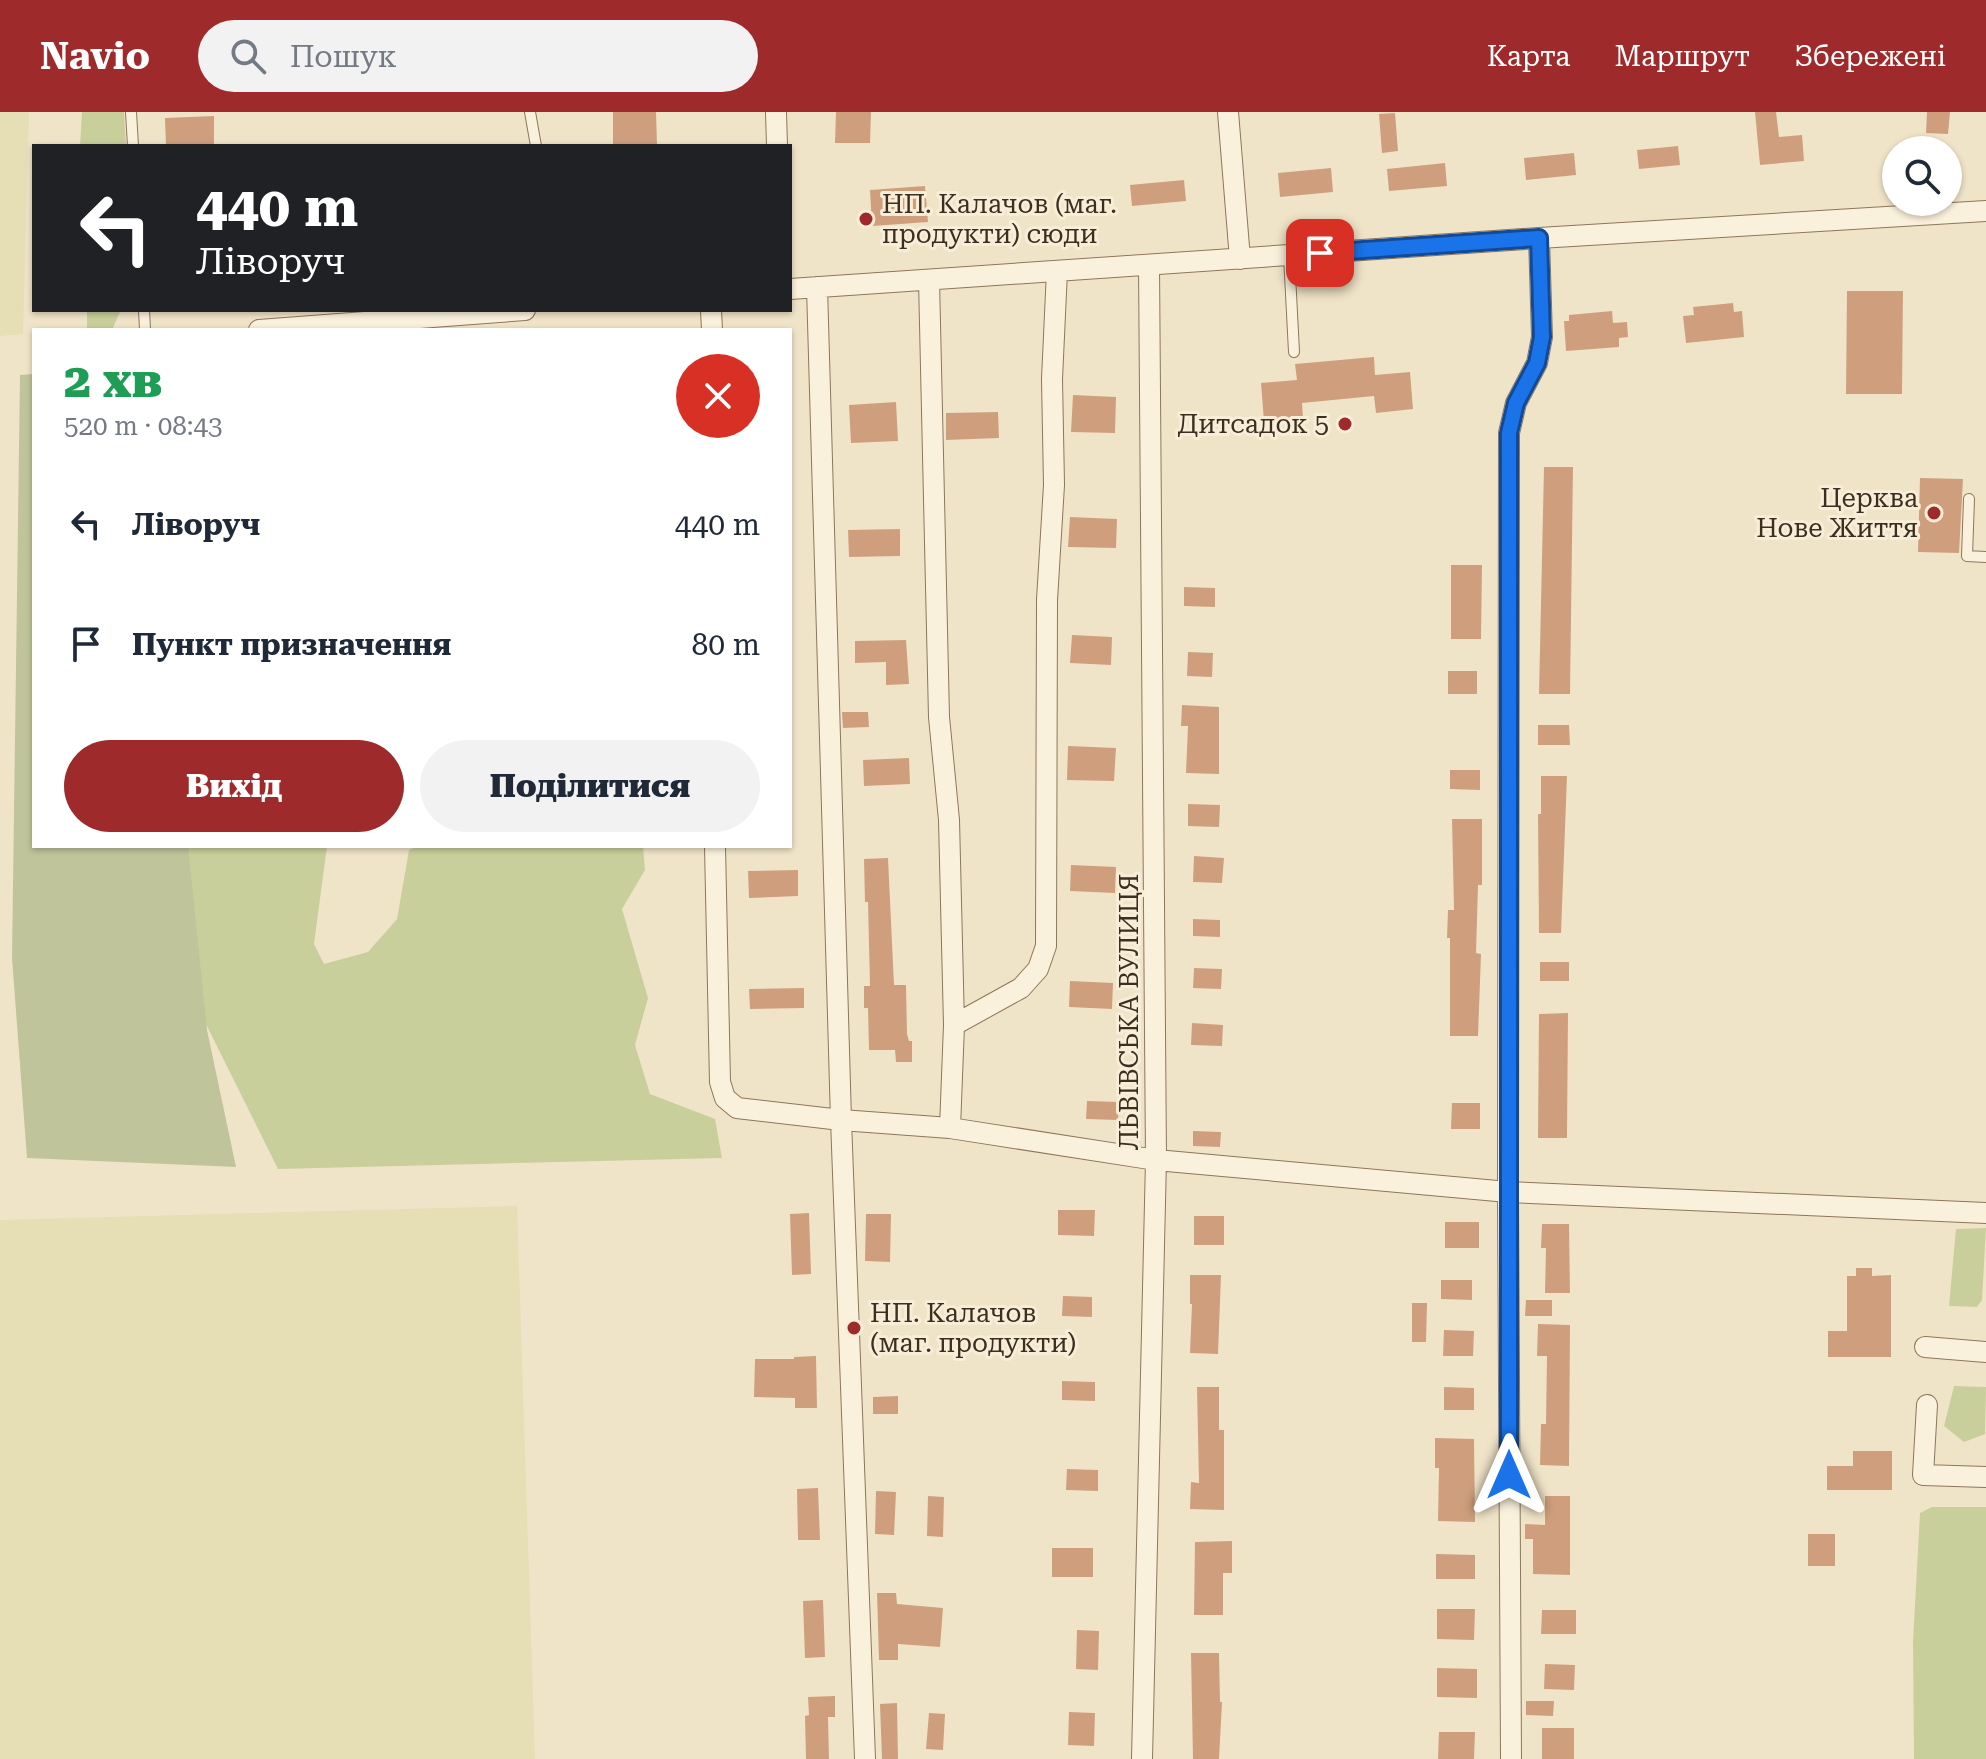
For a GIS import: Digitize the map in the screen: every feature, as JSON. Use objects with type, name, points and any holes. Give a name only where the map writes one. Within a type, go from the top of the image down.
[{"type":"street","points":[[776,112],[777,144]]},
{"type":"street","points":[[1228,112],[1240,259]]},
{"type":"street","points":[[792,289],[1986,211]]},
{"type":"street","points":[[1511,1759],[1509,433],[1516,403],[1537,363],[1542,337],[1539,238]]},
{"type":"street","name":"ЛЬВІВСЬКА ВУЛИЦЯ","points":[[1142,1759],[1156,1160],[1149,265]]},
{"type":"street","points":[[954,1025],[1021,988],[1038,969],[1046,946],[1047,600],[1054,485],[1052,379],[1057,271]]},
{"type":"street","points":[[929,280],[939,717],[949,820],[954,1025],[950,1128]]},
{"type":"street","points":[[817,287],[841,1120],[865,1759]]},
{"type":"street","points":[[286,328],[498,312]]},
{"type":"street","points":[[715,848],[720,1082],[725,1098],[737,1108],[950,1128],[1156,1160],[1508,1192],[1986,1213]]},
{"type":"street","points":[[1925,1347],[1986,1352]]},
{"type":"street","points":[[1927,1405],[1923,1475],[1986,1477]]},
{"type":"lane","points":[[131,112],[133,144]]},
{"type":"lane","points":[[530,112],[536,144]]},
{"type":"lane","points":[[1289,255],[1294,352]]},
{"type":"lane","points":[[1969,499],[1967,556],[1986,557]]},
{"type":"shaded area","points":[[0,112],[29,112],[23,334],[0,336]]},
{"type":"shaded area","points":[[517,1206],[535,1759],[0,1759],[0,1220]]},
{"type":"green space","points":[[82,112],[124,112],[126,144],[80,144]]},
{"type":"green space","points":[[87,312],[120,312],[113,328],[87,328]]},
{"type":"green space","points":[[32,374],[32,848],[188,848],[207,1030],[236,1167],[27,1158],[12,958],[20,375]]},
{"type":"green space","points":[[159,848],[327,848],[314,944],[324,964],[368,952],[397,919],[409,850],[414,848],[643,848],[645,870],[622,909],[648,998],[635,1045],[650,1094],[715,1119],[722,1158],[278,1169],[190,992]]},
{"type":"green space","points":[[1986,1228],[1982,1300],[1977,1307],[1949,1306],[1956,1229]]},
{"type":"green space","points":[[1954,1386],[1986,1387],[1985,1434],[1964,1442],[1944,1426]]},
{"type":"green space","points":[[1932,1507],[1986,1507],[1986,1759],[1914,1759],[1913,1642],[1920,1513]]},
{"type":"building","points":[[613,112],[656,112],[657,144],[613,144]]},
{"type":"building","points":[[836,112],[871,112],[870,143],[835,143]]},
{"type":"building","points":[[1755,112],[1776,112],[1779,137],[1802,135],[1804,161],[1760,165]]},
{"type":"building","points":[[1927,112],[1950,112],[1948,134],[1926,133]]},
{"type":"building","points":[[1395,113],[1398,151],[1382,153],[1379,114]]},
{"type":"building","points":[[214,116],[214,144],[166,144],[165,118]]},
{"type":"building","points":[[1678,146],[1680,165],[1639,169],[1637,150]]},
{"type":"building","points":[[1574,153],[1576,175],[1526,180],[1524,158]]},
{"type":"building","points":[[1445,163],[1447,186],[1389,191],[1387,169]]},
{"type":"building","points":[[1331,168],[1333,192],[1280,197],[1278,173]]},
{"type":"building","points":[[1184,180],[1186,201],[1132,206],[1130,185]]},
{"type":"building","points":[[925,186],[928,222],[872,226],[870,190]]},
{"type":"building","points":[[1847,291],[1903,291],[1902,394],[1846,394]]},
{"type":"building","points":[[1733,303],[1734,312],[1742,311],[1744,337],[1686,343],[1683,316],[1694,315],[1693,307]]},
{"type":"building","points":[[1612,311],[1613,323],[1627,322],[1628,337],[1619,338],[1619,347],[1566,351],[1564,321],[1569,321],[1569,315]]},
{"type":"building","points":[[1374,357],[1375,375],[1410,372],[1413,409],[1376,413],[1374,396],[1302,403],[1303,418],[1264,421],[1261,383],[1297,380],[1295,364]]},
{"type":"building","points":[[1073,395],[1116,397],[1115,433],[1071,432]]},
{"type":"building","points":[[896,402],[898,441],[851,443],[849,405]]},
{"type":"building","points":[[998,412],[999,438],[946,440],[946,413]]},
{"type":"building","points":[[1544,467],[1573,467],[1570,694],[1539,694]]},
{"type":"building","points":[[1920,478],[1963,479],[1959,553],[1918,552]]},
{"type":"building","points":[[1070,517],[1117,519],[1116,548],[1068,547]]},
{"type":"building","points":[[900,529],[900,556],[849,557],[848,530]]},
{"type":"building","points":[[1451,565],[1482,565],[1481,639],[1451,639]]},
{"type":"building","points":[[1184,587],[1215,588],[1215,607],[1184,606]]},
{"type":"building","points":[[1072,635],[1112,637],[1111,665],[1070,663]]},
{"type":"building","points":[[906,640],[909,684],[886,685],[886,662],[855,663],[855,641]]},
{"type":"building","points":[[1188,652],[1213,653],[1212,677],[1187,676]]},
{"type":"building","points":[[1448,671],[1477,671],[1477,694],[1448,694]]},
{"type":"building","points":[[1182,705],[1219,707],[1219,774],[1186,773],[1188,726],[1181,726]]},
{"type":"building","points":[[842,712],[868,712],[869,727],[843,728]]},
{"type":"building","points":[[1538,725],[1569,725],[1570,745],[1538,745]]},
{"type":"building","points":[[1068,746],[1116,748],[1114,781],[1067,780]]},
{"type":"building","points":[[909,758],[910,784],[864,786],[863,760]]},
{"type":"building","points":[[1450,770],[1480,770],[1480,790],[1450,789]]},
{"type":"building","points":[[1541,776],[1567,776],[1561,933],[1539,933],[1538,814],[1541,814]]},
{"type":"building","points":[[1188,804],[1220,805],[1219,827],[1188,826]]},
{"type":"building","points":[[1452,819],[1482,819],[1482,885],[1478,885],[1476,953],[1481,954],[1478,1036],[1450,1036],[1450,938],[1447,938],[1448,910],[1454,910]]},
{"type":"building","points":[[1194,856],[1224,858],[1222,883],[1193,882]]},
{"type":"building","points":[[888,858],[894,985],[906,985],[907,1034],[909,1041],[912,1041],[912,1062],[896,1062],[895,1050],[869,1050],[868,1008],[864,1008],[864,986],[870,986],[864,859]]},
{"type":"building","points":[[1071,865],[1116,867],[1115,893],[1070,891]]},
{"type":"building","points":[[798,870],[798,896],[749,898],[748,871]]},
{"type":"building","points":[[1193,919],[1220,920],[1220,937],[1193,936]]},
{"type":"building","points":[[1540,962],[1569,962],[1569,981],[1540,981]]},
{"type":"building","points":[[1194,968],[1222,969],[1221,989],[1193,988]]},
{"type":"building","points":[[1070,981],[1113,983],[1112,1009],[1069,1007]]},
{"type":"building","points":[[804,988],[804,1008],[750,1009],[749,989]]},
{"type":"building","points":[[1568,1013],[1567,1138],[1538,1138],[1539,1014]]},
{"type":"building","points":[[1192,1023],[1223,1025],[1222,1046],[1191,1045]]},
{"type":"building","points":[[1087,1101],[1119,1102],[1118,1120],[1086,1119]]},
{"type":"building","points":[[1452,1103],[1480,1103],[1480,1129],[1451,1129]]},
{"type":"building","points":[[1193,1131],[1221,1132],[1220,1147],[1193,1146]]},
{"type":"building","points":[[1058,1210],[1095,1210],[1094,1236],[1058,1235]]},
{"type":"building","points":[[809,1213],[811,1274],[792,1275],[790,1214]]},
{"type":"building","points":[[866,1214],[891,1214],[890,1262],[865,1261]]},
{"type":"building","points":[[1194,1216],[1224,1216],[1224,1245],[1194,1245]]},
{"type":"building","points":[[1445,1222],[1479,1222],[1479,1248],[1445,1248]]},
{"type":"building","points":[[1542,1224],[1569,1224],[1570,1293],[1545,1293],[1546,1248],[1541,1248]]},
{"type":"building","points":[[1856,1268],[1872,1268],[1872,1276],[1891,1275],[1891,1357],[1828,1357],[1828,1331],[1847,1331],[1847,1276],[1856,1276]]},
{"type":"building","points":[[1190,1275],[1221,1275],[1218,1354],[1190,1353]]},
{"type":"building","points":[[1441,1280],[1472,1280],[1472,1300],[1441,1299]]},
{"type":"building","points":[[1063,1296],[1092,1297],[1092,1317],[1062,1316]]},
{"type":"building","points":[[1526,1300],[1552,1300],[1552,1316],[1525,1316]]},
{"type":"building","points":[[1412,1303],[1427,1303],[1426,1342],[1412,1342]]},
{"type":"building","points":[[1538,1324],[1570,1325],[1569,1466],[1540,1465],[1541,1424],[1546,1424],[1547,1356],[1537,1356]]},
{"type":"building","points":[[1444,1330],[1474,1331],[1473,1356],[1443,1356]]},
{"type":"building","points":[[816,1356],[817,1408],[795,1408],[795,1398],[754,1397],[755,1359]]},
{"type":"building","points":[[1062,1381],[1095,1382],[1095,1401],[1062,1400]]},
{"type":"building","points":[[1197,1387],[1219,1387],[1219,1430],[1224,1430],[1224,1510],[1190,1509],[1191,1482],[1199,1483]]},
{"type":"building","points":[[1444,1387],[1474,1388],[1474,1410],[1444,1410]]},
{"type":"building","points":[[898,1396],[898,1414],[873,1414],[873,1397]]},
{"type":"building","points":[[1435,1438],[1474,1439],[1475,1522],[1438,1521],[1439,1468],[1435,1468]]},
{"type":"building","points":[[1853,1451],[1892,1451],[1892,1490],[1827,1490],[1827,1466],[1853,1466]]},
{"type":"building","points":[[1067,1469],[1098,1470],[1098,1491],[1066,1490]]},
{"type":"building","points":[[818,1488],[820,1540],[798,1540],[797,1489]]},
{"type":"building","points":[[876,1491],[896,1492],[894,1535],[875,1534]]},
{"type":"building","points":[[928,1496],[944,1497],[943,1537],[927,1536]]},
{"type":"building","points":[[1545,1496],[1570,1496],[1570,1575],[1533,1574],[1533,1539],[1525,1539],[1525,1524],[1545,1525]]},
{"type":"building","points":[[1808,1534],[1835,1534],[1835,1566],[1808,1566]]},
{"type":"building","points":[[1232,1541],[1232,1573],[1223,1573],[1223,1615],[1194,1615],[1195,1542]]},
{"type":"building","points":[[1052,1548],[1093,1548],[1093,1577],[1052,1577]]},
{"type":"building","points":[[1436,1554],[1475,1555],[1475,1579],[1436,1579]]},
{"type":"building","points":[[877,1593],[896,1593],[897,1604],[943,1608],[940,1647],[898,1644],[898,1660],[879,1660]]},
{"type":"building","points":[[823,1600],[825,1657],[805,1658],[803,1601]]},
{"type":"building","points":[[1437,1609],[1475,1609],[1474,1640],[1437,1639]]},
{"type":"building","points":[[1542,1610],[1576,1610],[1576,1634],[1541,1634]]},
{"type":"building","points":[[1077,1630],[1099,1631],[1098,1670],[1076,1669]]},
{"type":"building","points":[[1191,1653],[1219,1653],[1222,1702],[1219,1759],[1193,1759]]},
{"type":"building","points":[[1545,1664],[1575,1665],[1574,1690],[1544,1689]]},
{"type":"building","points":[[1437,1668],[1477,1669],[1477,1698],[1437,1697]]},
{"type":"building","points":[[835,1696],[835,1717],[828,1717],[829,1759],[806,1759],[808,1697]]},
{"type":"building","points":[[1526,1701],[1554,1701],[1553,1716],[1526,1715]]},
{"type":"building","points":[[897,1703],[898,1759],[882,1759],[880,1704]]},
{"type":"building","points":[[1069,1712],[1095,1713],[1094,1746],[1068,1745]]},
{"type":"building","points":[[929,1713],[945,1714],[943,1750],[926,1749]]},
{"type":"building","points":[[1542,1728],[1574,1728],[1574,1759],[1542,1759]]},
{"type":"building","points":[[1439,1732],[1475,1732],[1474,1759],[1438,1759]]},
{"type":"place","name":"НП. Калачов (маг. продукти) сюди","points":[[866,219]]},
{"type":"place","name":"Дитсадок 5","points":[[1345,424]]},
{"type":"place","name":"Церква Нове Життя","points":[[1934,513]]},
{"type":"place","name":"НП. Калачов (маг. продукти)","points":[[854,1328]]},
{"type":"route","points":[[1320,253],[1539,238],[1542,337],[1537,363],[1516,403],[1509,433],[1509,1475]]}]
